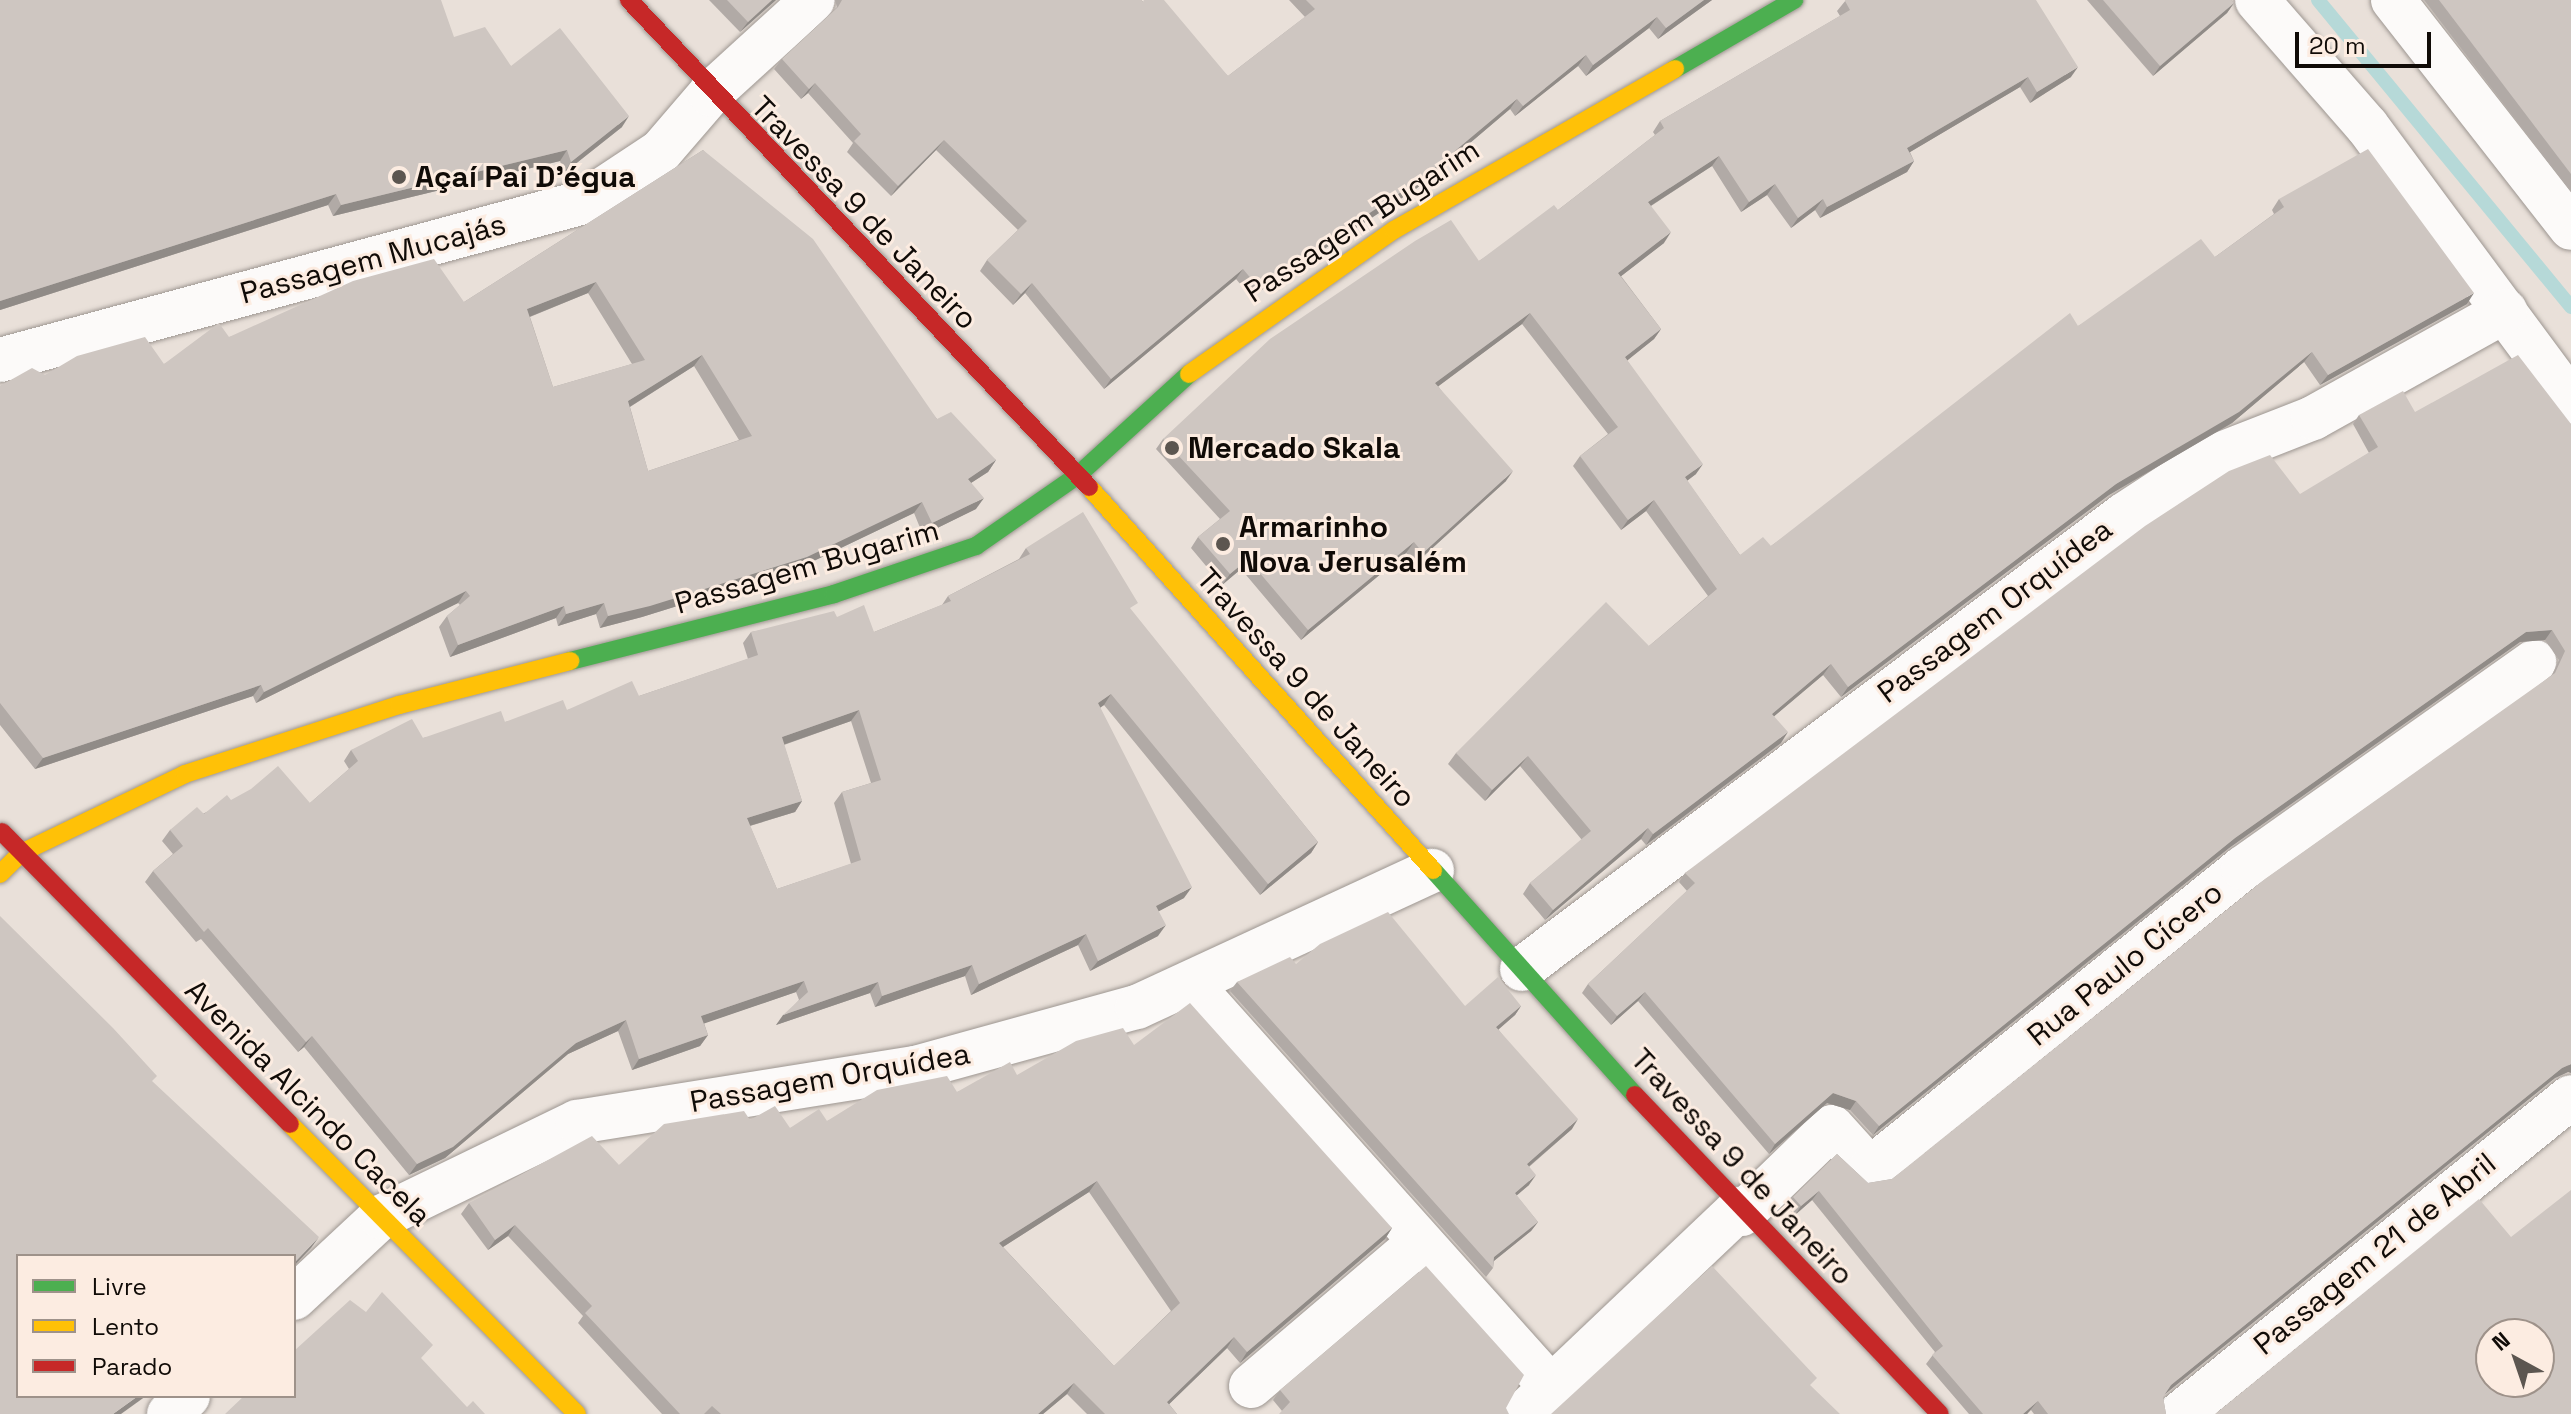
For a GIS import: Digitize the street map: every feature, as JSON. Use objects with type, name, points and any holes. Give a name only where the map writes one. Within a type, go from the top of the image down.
[{"type":"street","name":"Travessa 9 de Janeiro","points":[[629,0],[710,94],[1078,475],[1741,1211],[1940,1414]]},
{"type":"street","name":"Passagem Mucajás","points":[[0,360],[584,202],[661,151],[710,94],[813,0]]},
{"type":"street","name":"Passagem Bugarim","points":[[0,874],[21,853],[185,774],[399,705],[834,594],[976,546],[1078,475],[1205,359],[1394,230],[1794,0]]},
{"type":"street","points":[[2257,0],[2367,126],[2571,402]]},
{"type":"street","points":[[2393,0],[2571,228]]},
{"type":"street","name":"Passagem Orquídea","points":[[1522,969],[2124,515],[2211,458],[2313,418],[2505,311]]},
{"type":"street","name":"Rua Paulo Cícero","points":[[1741,1211],[1832,1127],[1870,1169],[2243,868],[2534,662]]},
{"type":"street","name":"Avenida Alcindo Cacela","points":[[0,830],[577,1414]]},
{"type":"street","name":"Passagem Orquídea","points":[[296,1296],[381,1217],[577,1122],[915,1068],[1192,986],[1432,871]]},
{"type":"street","points":[[1192,986],[1420,1242],[1537,1400],[1741,1211]]},
{"type":"street","name":"Passagem 21 de Abril","points":[[2180,1414],[2571,1097]]},
{"type":"street","points":[[1251,1386],[1420,1242]]},
{"type":"street","points":[[169,1414],[186,1398]]},
{"type":"building","points":[[0,0],[441,0],[454,37],[485,27],[511,66],[560,28],[629,116],[571,162],[567,150],[341,205],[336,194],[0,301]]},
{"type":"building","points":[[727,0],[772,0],[748,22]]},
{"type":"building","points":[[842,0],[1164,0],[1228,76],[1315,9],[1306,0],[1704,0],[1666,28],[1657,17],[1593,65],[1586,55],[1523,106],[1517,99],[1424,177],[1258,287],[1243,269],[1111,379],[1032,283],[1021,294],[987,260],[1027,221],[944,140],[898,186],[854,141],[861,134],[815,83],[809,89],[782,59]]},
{"type":"building","points":[[1846,0],[2036,0],[2078,67],[2037,92],[2028,77],[1907,148],[1914,161],[1827,207],[1823,199],[1798,218],[1775,184],[1749,202],[1719,156],[1648,202],[1671,232],[1618,273],[1661,329],[1625,357],[1703,464],[1685,477],[1740,555],[1763,537],[1771,546],[2070,313],[2078,326],[2201,239],[2215,257],[2284,207],[2279,199],[2368,149],[2474,293],[2328,375],[2312,352],[2239,412],[2116,484],[1848,687],[1831,664],[1772,714],[1788,732],[1653,834],[1648,828],[1553,910],[1530,883],[1591,831],[1528,756],[1492,790],[1456,753],[1606,602],[1649,646],[1717,589],[1654,500],[1628,520],[1580,456],[1618,427],[1530,313],[1435,383],[1513,471],[1423,553],[1414,542],[1308,630],[1248,559],[1230,574],[1198,537],[1230,511],[1163,439],[1270,339],[1415,241],[1451,220],[1479,261],[1554,205],[1558,210],[1664,128],[1660,121],[1850,10]]},
{"type":"building","points":[[2103,0],[2231,0],[2234,3],[2160,66]]},
{"type":"building","points":[[2439,0],[2571,0],[2571,174]]},
{"type":"building","points":[[703,150],[813,239],[937,419],[951,412],[996,460],[968,479],[984,498],[932,523],[922,502],[807,557],[650,606],[608,616],[604,603],[566,614],[564,606],[458,645],[447,616],[470,596],[466,591],[264,692],[261,685],[43,758],[0,703],[0,386],[32,368],[45,375],[77,356],[145,337],[164,364],[219,323],[229,337],[353,281],[434,259],[464,302]],"holes":[[[596,282],[645,360],[553,387],[527,309]],[[702,355],[752,436],[648,471],[628,401]]]},
{"type":"building","points":[[2518,355],[2571,424],[2571,1064],[2562,1068],[2171,1385],[2163,1397],[2166,1414],[2048,1414],[2038,1401],[2023,1414],[1983,1414],[1932,1355],[1943,1346],[1819,1191],[1801,1206],[1793,1197],[1837,1154],[1868,1183],[1892,1179],[2265,879],[2555,673],[2565,651],[2552,630],[2526,632],[2235,838],[1879,1126],[1856,1101],[1833,1093],[1775,1144],[1645,992],[1617,1016],[1588,984],[1695,883],[1685,873],[2145,526],[2229,471],[2270,455],[2300,494],[2378,447],[2359,415],[2403,391],[2415,412]]},
{"type":"building","points":[[1083,512],[1138,603],[1130,608],[1318,842],[1268,884],[1111,694],[1098,703],[1192,887],[1156,906],[1166,925],[1098,961],[1086,934],[979,984],[972,965],[882,996],[878,982],[783,1015],[808,992],[804,981],[701,1016],[708,1035],[639,1059],[626,1020],[576,1043],[453,1147],[417,1164],[312,1036],[306,1042],[208,928],[204,932],[153,871],[183,846],[170,830],[197,807],[204,814],[227,795],[231,800],[251,789],[278,766],[310,803],[358,761],[351,750],[412,719],[423,738],[501,711],[505,722],[563,700],[567,710],[632,681],[639,696],[758,655],[751,632],[834,611],[837,617],[864,605],[874,632],[951,601],[948,596],[1030,554],[1026,548]],"holes":[[[859,710],[881,780],[842,792],[861,860],[777,889],[747,818],[802,801],[782,737]]]},
{"type":"building","points":[[1388,912],[1465,1006],[1498,977],[1521,1006],[1496,1027],[1578,1119],[1527,1164],[1536,1175],[1515,1193],[1538,1222],[1494,1257],[1493,1268],[1237,982],[1290,957],[1296,964],[1320,944]]},
{"type":"building","points":[[0,916],[113,1028],[157,1076],[152,1081],[319,1237],[296,1261],[296,1254],[16,1254],[16,1398],[135,1398],[113,1414],[0,1414]]},
{"type":"building","points":[[1190,1003],[1392,1228],[1247,1352],[1234,1337],[1167,1402],[1177,1414],[1105,1414],[1074,1383],[1038,1414],[721,1414],[712,1406],[704,1414],[680,1414],[585,1313],[592,1306],[515,1225],[495,1240],[469,1203],[592,1136],[619,1165],[664,1124],[744,1111],[750,1120],[775,1106],[790,1128],[819,1109],[827,1121],[877,1090],[947,1076],[957,1092],[1010,1062],[1017,1075],[1076,1041],[1123,1028],[1134,1045]],"holes":[[[1097,1181],[1180,1303],[1114,1366],[999,1243]]]},
{"type":"building","points":[[2571,1190],[2571,1414],[2215,1414],[2479,1199],[2511,1237]]},
{"type":"building","points":[[1426,1266],[1524,1375],[1506,1408],[1509,1414],[1279,1414],[1290,1402],[1280,1390]]},
{"type":"building","points":[[1712,1266],[1817,1378],[1810,1385],[1840,1414],[1551,1414]]},
{"type":"building","points":[[382,1292],[433,1345],[421,1358],[467,1407],[473,1401],[485,1414],[225,1414],[242,1398],[296,1398],[296,1349],[350,1300],[366,1312]]},
{"type":"waterway","points":[[2318,0],[2571,307]]},
{"type":"traffic: fast","points":[[1675,69],[1794,0]]},
{"type":"traffic: fast","points":[[570,661],[834,594],[976,546],[1078,475],[1189,374]]},
{"type":"traffic: fast","points":[[1433,870],[1635,1095]]},
{"type":"traffic: slow","points":[[1189,374],[1394,230],[1675,69]]},
{"type":"traffic: slow","points":[[1089,487],[1433,870]]},
{"type":"traffic: slow","points":[[0,874],[21,853],[185,774],[399,705],[570,661]]},
{"type":"traffic: slow","points":[[290,1124],[577,1414]]},
{"type":"traffic: jam","points":[[629,0],[1089,487]]},
{"type":"traffic: jam","points":[[2,832],[290,1124]]},
{"type":"traffic: jam","points":[[1635,1095],[1940,1414]]},
{"type":"place","name":"Açaí Pai D'égua","points":[[399,177]]},
{"type":"place","name":"Mercado Skala","points":[[1172,448]]},
{"type":"place","name":"Armarinho Nova Jerusalém","points":[[1223,544]]}]
